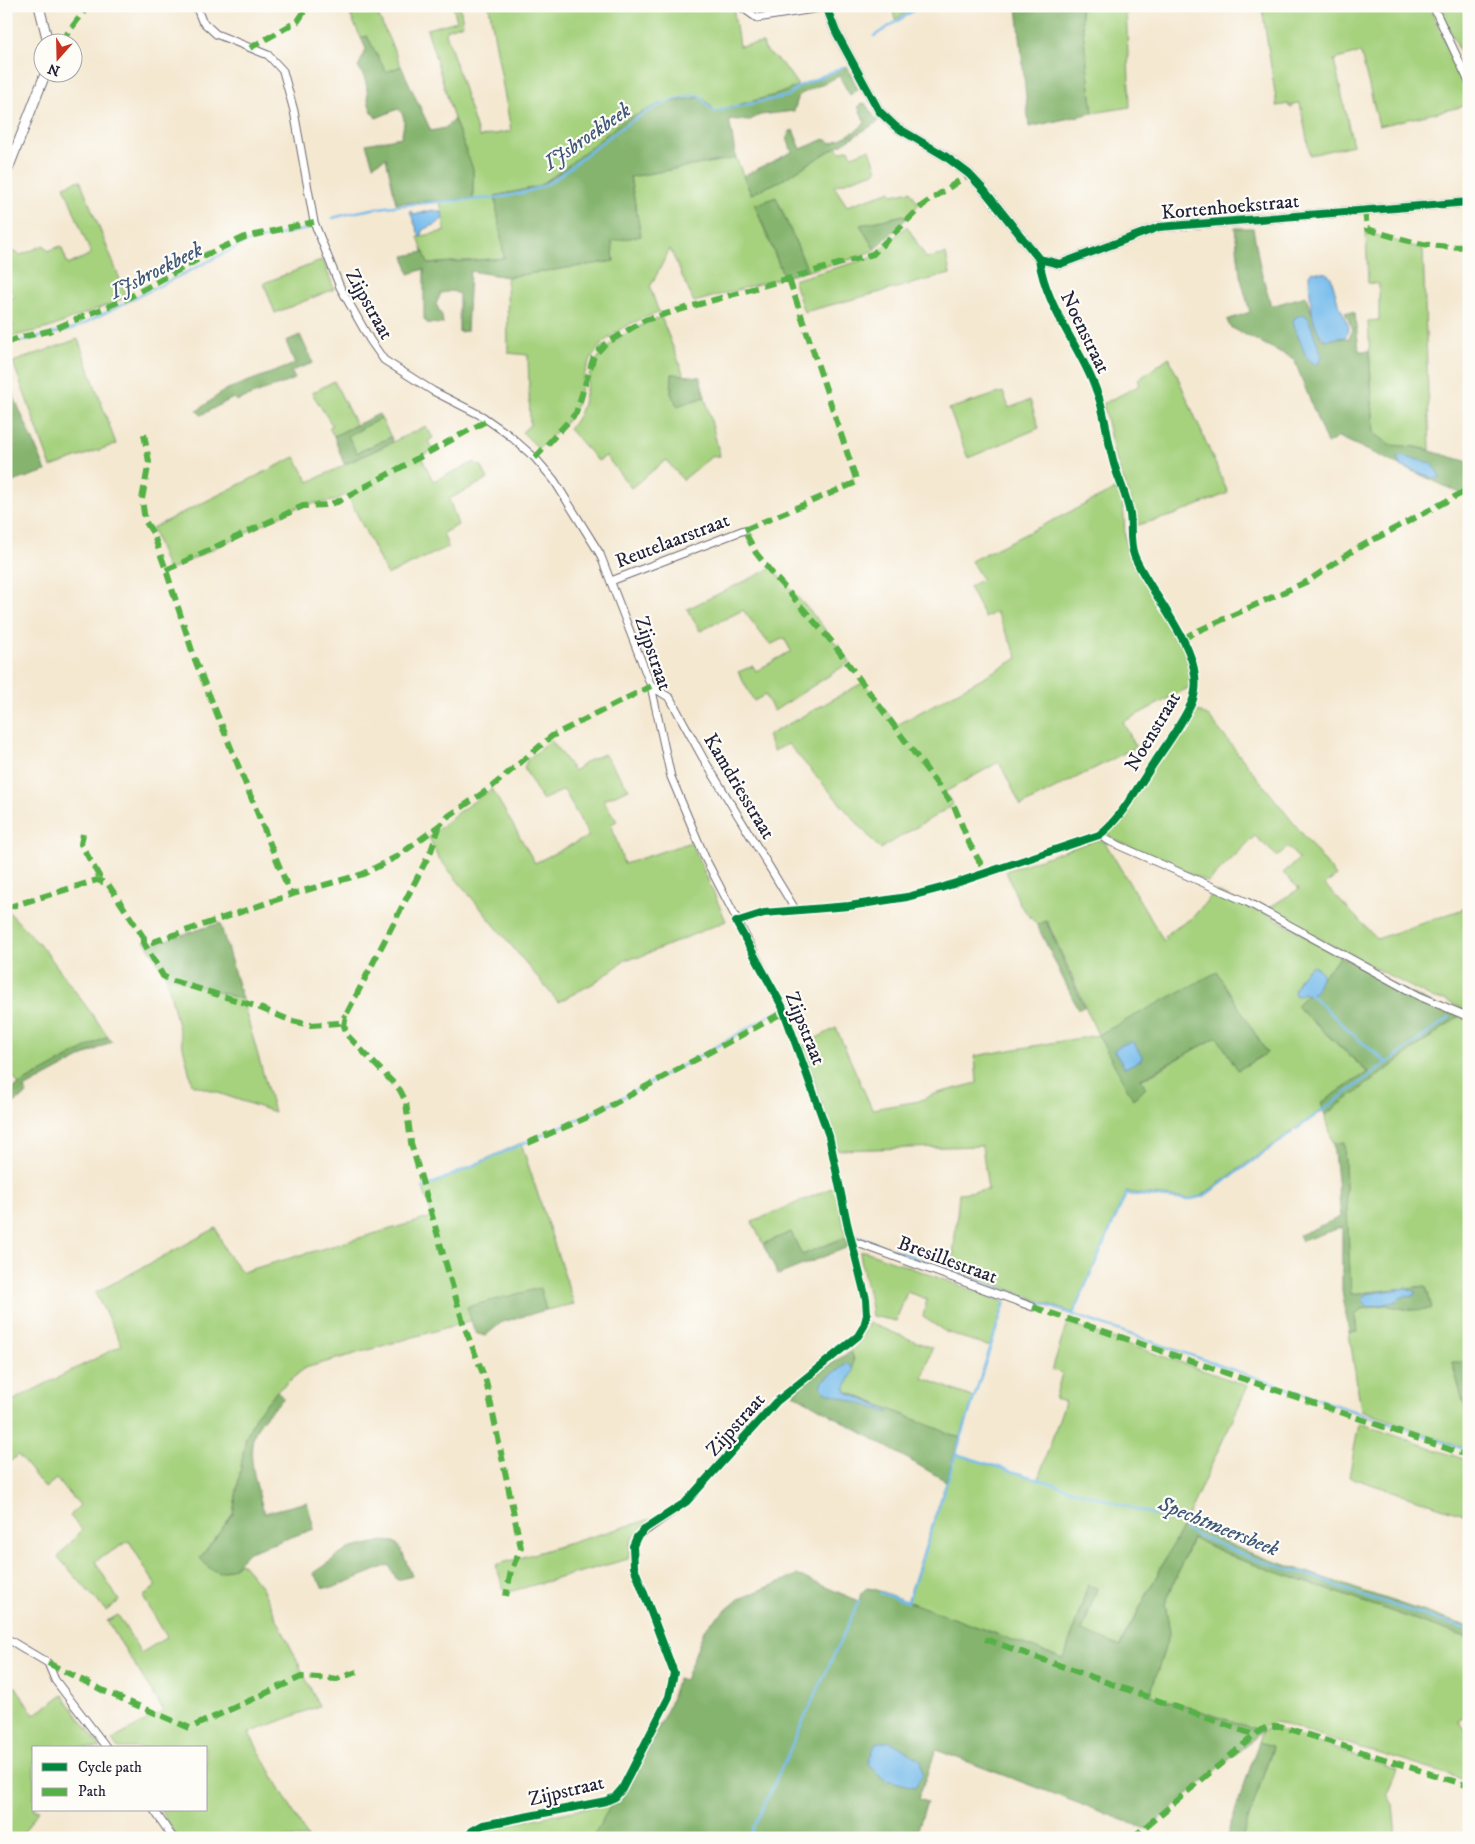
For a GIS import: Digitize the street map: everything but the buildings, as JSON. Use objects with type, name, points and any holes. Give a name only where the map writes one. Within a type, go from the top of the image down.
[{"type":"street","points":[[39,6],[46,32]]},
{"type":"street","name":"Zijpstraat","points":[[196,6],[202,21],[216,34],[268,55],[283,70],[294,111],[314,222],[340,287],[365,334],[384,360],[433,391],[482,416],[509,434],[535,458],[554,480],[578,514],[600,554],[651,686],[671,777],[706,860],[736,922],[782,1006],[794,1034],[829,1136],[866,1299],[867,1315],[864,1326],[858,1336],[776,1402],[704,1484],[686,1502],[646,1528],[637,1537],[632,1546],[634,1567],[674,1673],[669,1696],[622,1789],[615,1797],[606,1801],[483,1825],[472,1831],[467,1838]]},
{"type":"street","points":[[740,6],[757,18],[826,6],[836,32],[879,111],[896,127],[945,156],[969,174],[1039,259]]},
{"type":"street","points":[[1433,6],[1469,82]]},
{"type":"street","points":[[6,174],[42,82]]},
{"type":"street","name":"Kortenhoekstraat","points":[[1039,259],[1060,264],[1159,227],[1469,202]]},
{"type":"street","name":"Noenstraat","points":[[736,922],[764,913],[850,906],[907,897],[942,888],[1099,835],[1129,800],[1184,717],[1192,701],[1195,688],[1194,676],[1183,640],[1135,557],[1130,542],[1130,516],[1126,496],[1114,465],[1100,400],[1084,362],[1042,279],[1039,259]]},
{"type":"street","name":"Reutelaarstraat","points":[[611,581],[744,530]]},
{"type":"street","name":"Kamdriesstraat","points":[[651,686],[670,698],[703,758],[795,909]]},
{"type":"street","points":[[1099,835],[1110,842],[1247,902],[1403,987],[1469,1017]]},
{"type":"street","name":"Bresillestraat","points":[[852,1241],[1033,1307]]},
{"type":"street","points":[[6,1638],[48,1663],[54,1680],[105,1746]]},
{"type":"street","points":[[155,1812],[173,1838]]},
{"type":"green space","points":[[346,6],[374,6],[401,66],[386,73],[367,36],[361,38]]},
{"type":"green space","points":[[453,6],[460,6],[463,24],[448,29],[446,33],[479,137],[511,131],[489,6],[733,6],[739,46],[763,43],[765,50],[785,67],[799,87],[715,111],[702,97],[660,104],[537,187],[495,196],[504,258],[427,264],[418,237],[445,231],[440,201],[473,199],[473,169],[454,119],[427,29],[457,21]]},
{"type":"green space","points":[[892,6],[917,6],[895,20]]},
{"type":"green space","points":[[1017,6],[1080,6],[1093,113],[1029,127]]},
{"type":"green space","points":[[1080,6],[1126,6],[1130,107],[1093,113]]},
{"type":"green space","points":[[1267,6],[1429,6],[1469,93],[1469,105],[1379,126],[1361,54],[1358,53],[1334,60],[1353,145],[1310,155],[1300,103],[1292,104],[1292,107],[1289,107],[1289,104],[1277,106],[1262,8]]},
{"type":"green space","points":[[1438,6],[1469,6],[1469,70]]},
{"type":"green space","points":[[367,36],[386,72],[401,66],[431,131],[445,128],[454,119],[473,169],[473,199],[396,203],[386,158],[373,165],[366,144],[401,137],[404,118],[398,109],[376,118],[369,105],[365,80],[358,67],[366,49],[361,38]]},
{"type":"green space","points":[[847,66],[858,90],[850,95],[839,76],[799,95],[794,111],[760,115],[748,121],[729,119],[736,158],[630,177],[641,236],[612,241],[614,261],[507,277],[470,271],[467,331],[459,332],[459,294],[452,291],[441,293],[436,304],[442,316],[443,324],[427,323],[424,319],[424,269],[409,274],[404,256],[424,252],[428,264],[504,258],[495,196],[537,187],[555,176],[621,122],[660,104],[702,97],[715,111],[776,95]]},
{"type":"green space","points":[[865,103],[878,122],[780,181],[751,194],[743,176],[792,152],[787,138],[789,132],[793,130],[801,149],[825,139],[832,143],[856,131],[865,123],[858,106]]},
{"type":"green space","points":[[837,146],[840,152],[849,149],[852,156],[870,149],[877,171],[834,186],[847,206],[891,191],[893,195],[910,191],[919,204],[906,219],[903,215],[861,226],[875,250],[852,259],[808,271],[776,197],[755,206],[784,277],[694,302],[670,249],[650,287],[659,313],[623,328],[612,335],[595,352],[589,363],[573,412],[562,427],[539,449],[522,432],[530,425],[528,355],[508,353],[507,277],[614,261],[611,241],[641,236],[630,177],[736,158],[751,194],[780,181]]},
{"type":"green space","points":[[80,180],[127,297],[49,328],[14,336],[6,340],[6,329],[14,327],[6,311],[6,302],[14,297],[6,282],[6,249],[21,255],[44,245],[48,251],[61,246],[68,265],[91,254],[64,186]]},
{"type":"green space","points":[[776,197],[808,271],[784,277],[755,205]]},
{"type":"green space","points":[[904,215],[906,219],[875,250],[860,225]]},
{"type":"green space","points":[[907,226],[926,258],[946,254],[950,274],[804,312],[793,280],[871,258]]},
{"type":"green space","points":[[1235,228],[1253,228],[1260,267],[1271,306],[1306,296],[1321,339],[1349,338],[1353,330],[1345,312],[1355,313],[1359,351],[1369,351],[1374,433],[1391,445],[1416,447],[1469,462],[1469,495],[1464,495],[1339,437],[1327,444],[1294,359],[1230,327],[1227,320],[1250,312],[1240,275]]},
{"type":"green space","points":[[1366,232],[1423,249],[1430,450],[1416,447],[1391,446],[1374,433],[1368,321],[1379,320],[1379,284],[1368,283]]},
{"type":"green space","points":[[323,260],[334,289],[275,313],[264,283]]},
{"type":"green space","points":[[661,317],[684,375],[672,374],[671,393],[677,405],[705,397],[720,456],[711,457],[683,480],[666,460],[631,488],[606,456],[598,461],[569,429],[580,411],[592,367],[599,357],[616,340],[638,327]]},
{"type":"green space","points":[[300,335],[313,363],[291,371],[295,379],[236,401],[233,398],[201,415],[197,411],[225,390],[295,364],[286,341]]},
{"type":"green space","points":[[78,339],[116,444],[51,467],[13,362]]},
{"type":"green space","points":[[1169,357],[1228,493],[1174,515],[1134,526],[1131,500],[1115,457],[1103,404],[1140,385],[1138,380]]},
{"type":"green space","points":[[672,374],[700,377],[705,397],[677,406],[671,393]]},
{"type":"green space","points":[[6,378],[46,471],[6,484],[6,433],[12,416],[6,412]]},
{"type":"green space","points":[[334,381],[356,425],[334,436],[329,428],[332,425],[312,393]]},
{"type":"green space","points":[[1003,392],[1009,408],[1030,400],[1039,428],[968,458],[949,409]]},
{"type":"green space","points":[[379,414],[381,418],[348,436],[357,453],[391,437],[393,442],[344,464],[334,436]]},
{"type":"green space","points":[[381,418],[391,437],[356,453],[348,436]]},
{"type":"green space","points":[[426,426],[433,438],[428,441],[433,450],[421,456],[433,481],[475,462],[477,466],[481,465],[488,479],[449,499],[458,525],[443,533],[448,547],[387,575],[347,494],[334,501],[302,505],[168,571],[152,528],[295,457],[309,482]]},
{"type":"green space","points":[[1118,488],[1123,505],[1128,552],[1135,567],[1172,623],[1184,648],[1190,674],[1190,687],[1123,722],[1136,747],[1021,806],[999,762],[945,792],[953,805],[880,849],[788,744],[774,751],[767,736],[864,682],[897,725],[1018,658],[996,612],[985,618],[969,587],[982,579],[971,561]]},
{"type":"green space","points":[[772,568],[816,618],[850,662],[774,711],[765,695],[754,701],[738,672],[753,666],[756,671],[791,651],[784,638],[770,645],[743,610],[700,631],[687,609]]},
{"type":"green space","points":[[1193,708],[1209,717],[1336,876],[1325,885],[1377,939],[1469,907],[1469,1013],[1445,1000],[1434,999],[1265,910],[1299,889],[1283,873],[1299,859],[1288,847],[1277,856],[1255,836],[1208,882],[1109,837],[1108,833]]},
{"type":"green space","points":[[551,740],[574,771],[589,760],[604,754],[629,789],[603,800],[617,821],[611,824],[624,864],[691,842],[726,921],[639,957],[627,959],[594,983],[558,1002],[438,857],[429,837],[457,813],[492,789],[535,863],[589,836],[564,790],[542,800],[524,768],[527,760]]},
{"type":"green space","points":[[1095,840],[1104,841],[1164,941],[1166,940],[1164,936],[1193,917],[1215,891],[1260,910],[1341,956],[1296,1006],[1368,1073],[1322,1103],[1323,1109],[1201,1196],[1189,1199],[1126,1192],[1073,1313],[952,1269],[959,1193],[988,1190],[982,1146],[837,1150],[803,1045],[836,1028],[872,1109],[919,1101],[934,1094],[977,1083],[975,1056],[1098,1035],[1047,921],[1037,925],[1020,905],[1006,871]],"holes":[[[1217,972],[1217,1037],[1141,1080]]]},
{"type":"green space","points":[[6,911],[47,953],[108,1036],[19,1085],[6,1066]]},
{"type":"green space","points":[[1046,921],[1084,1007],[1078,1009],[1037,925]]},
{"type":"green space","points":[[220,923],[242,999],[166,976],[144,940],[152,944]]},
{"type":"green space","points":[[1341,956],[1397,987],[1459,1016],[1325,1115],[1321,1103],[1368,1072],[1296,1006]]},
{"type":"green space","points":[[1217,972],[1267,1053],[1238,1070],[1217,1037],[1141,1079],[1146,1088],[1133,1099],[1098,1035]]},
{"type":"green space","points":[[166,976],[242,999],[274,1112],[192,1084]]},
{"type":"green space","points":[[1459,1016],[1469,1021],[1469,1362],[1452,1363],[1469,1422],[1469,1450],[1361,1410],[1349,1333],[1357,1332],[1355,1316],[1361,1309],[1384,1305],[1410,1310],[1432,1308],[1426,1286],[1350,1294],[1344,1143],[1333,1143],[1325,1115]]},
{"type":"green space","points":[[108,1036],[112,1041],[24,1088],[27,1094],[6,1108],[6,1092]]},
{"type":"green space","points":[[1344,1142],[1351,1294],[1426,1286],[1432,1309],[1410,1310],[1384,1305],[1361,1309],[1355,1316],[1357,1332],[1349,1333],[1342,1291],[1342,1227],[1302,1241],[1299,1235],[1341,1217],[1333,1143]]},
{"type":"green space","points":[[521,1143],[574,1304],[546,1310],[540,1289],[468,1307],[473,1320],[305,1368],[277,1391],[256,1415],[246,1437],[233,1514],[200,1558],[233,1568],[241,1562],[261,1586],[319,1706],[249,1733],[308,1838],[178,1838],[161,1812],[208,1812],[208,1746],[116,1746],[112,1740],[164,1711],[107,1621],[118,1615],[141,1653],[167,1637],[143,1597],[156,1586],[129,1541],[95,1561],[119,1601],[106,1611],[58,1557],[82,1530],[70,1516],[80,1505],[56,1479],[45,1488],[18,1455],[6,1465],[6,1404],[122,1345],[95,1293],[216,1228],[226,1252],[242,1272],[432,1217],[423,1188]]},
{"type":"green space","points":[[836,1186],[846,1237],[802,1255],[791,1232],[763,1244],[752,1222]]},
{"type":"green space","points":[[791,1232],[802,1255],[846,1237],[848,1247],[778,1275],[763,1244]]},
{"type":"green space","points":[[865,1251],[1005,1302],[990,1347],[946,1332],[923,1317],[927,1299],[907,1292],[896,1321],[872,1316],[860,1252]]},
{"type":"green space","points":[[540,1288],[546,1310],[502,1322],[485,1336],[475,1333],[467,1307]]},
{"type":"green space","points":[[869,1323],[932,1348],[923,1378],[974,1398],[960,1438],[843,1390],[854,1359],[851,1351],[859,1342]]},
{"type":"green space","points":[[1067,1323],[1248,1386],[1184,1524],[1119,1647],[1082,1631],[1097,1589],[1088,1585],[1064,1659],[907,1602],[955,1454],[1038,1479],[1065,1402],[1055,1399],[1062,1373],[1052,1370]]},
{"type":"green space","points":[[851,1351],[853,1366],[851,1375],[843,1390],[960,1438],[946,1481],[793,1393],[808,1379]]},
{"type":"green space","points":[[1452,1362],[1469,1362],[1469,1422]]},
{"type":"green space","points":[[277,1391],[284,1398],[264,1418],[254,1436],[252,1458],[258,1492],[264,1513],[307,1502],[314,1529],[249,1552],[233,1568],[220,1573],[210,1569],[200,1558],[233,1514],[246,1437],[256,1415]]},
{"type":"green space","points":[[1359,1423],[1469,1461],[1469,1516],[1349,1477]]},
{"type":"green space","points":[[651,1519],[631,1540],[628,1559],[505,1593],[496,1565]]},
{"type":"green space","points":[[1184,1524],[1250,1553],[1469,1627],[1469,1638],[1241,1560],[1192,1538],[1165,1604],[1170,1631],[1150,1695],[1263,1731],[1147,1829],[936,1750],[918,1799],[927,1802],[915,1838],[592,1838],[611,1805],[630,1784],[669,1706],[678,1678],[685,1680],[705,1628],[739,1599],[797,1575],[859,1601],[861,1593],[867,1588],[874,1589],[1064,1659],[1088,1585],[1097,1588],[1082,1631],[1120,1646]]},
{"type":"green space","points":[[1192,1538],[1241,1560],[1469,1638],[1469,1714],[1458,1721],[1469,1736],[1469,1781],[1286,1725],[1273,1723],[1258,1730],[1150,1695],[1170,1631],[1165,1604]]},
{"type":"green space","points":[[382,1541],[395,1542],[401,1549],[412,1576],[397,1580],[389,1565],[332,1588],[323,1587],[313,1573],[348,1549]]},
{"type":"green space","points":[[6,1682],[16,1687],[34,1715],[63,1695],[100,1746],[32,1746],[32,1812],[38,1812],[20,1838],[6,1838]]},
{"type":"green space","points":[[1277,1729],[1397,1770],[1387,1793],[1393,1804],[1396,1838],[1242,1838],[1273,1747],[1259,1742],[1263,1731]]},
{"type":"green space","points":[[1259,1742],[1273,1746],[1242,1838],[1226,1838]]},
{"type":"green space","points":[[613,1803],[592,1838],[472,1838],[484,1829]]},
{"type":"water","points":[[433,210],[442,212],[443,218],[437,224],[422,230],[422,237],[420,237],[410,212],[412,211],[414,215]]},
{"type":"water","points":[[1312,271],[1326,273],[1331,277],[1338,302],[1349,327],[1345,337],[1326,340],[1317,328],[1311,301],[1309,275]]},
{"type":"water","points":[[1303,314],[1308,317],[1322,356],[1317,366],[1306,357],[1293,323],[1294,318]]},
{"type":"water","points":[[1401,456],[1432,463],[1441,478],[1429,478],[1429,476],[1402,467],[1397,458]]},
{"type":"water","points":[[1313,965],[1321,971],[1322,975],[1315,992],[1308,995],[1303,993],[1299,996],[1295,995],[1294,992],[1301,977]]},
{"type":"water","points":[[1130,1042],[1134,1043],[1142,1057],[1141,1060],[1125,1068],[1114,1051],[1117,1047]]},
{"type":"water","points":[[1406,1288],[1416,1292],[1414,1296],[1402,1297],[1395,1302],[1369,1307],[1362,1300],[1367,1294]]},
{"type":"water","points":[[848,1363],[854,1370],[845,1389],[846,1392],[887,1410],[889,1413],[824,1391],[821,1387],[823,1381]]},
{"type":"water","points":[[890,1741],[921,1760],[923,1774],[915,1787],[886,1780],[868,1764],[875,1744]]},
{"type":"waterway","name":"IJsbroekbeek","points":[[874,36],[921,6]]},
{"type":"waterway","name":"IJsbroekbeek","points":[[333,218],[378,208],[497,197],[530,191],[555,179],[619,130],[650,110],[666,103],[699,95],[711,109],[716,111],[788,96],[798,87],[843,67]]},
{"type":"waterway","name":"IJsbroekbeek","points":[[20,342],[75,328],[247,242],[307,229]]},
{"type":"waterway","points":[[1310,994],[1387,1063]]},
{"type":"waterway","points":[[423,1188],[603,1108],[707,1052],[777,1011]]},
{"type":"waterway","points":[[1297,1129],[1450,1017]]},
{"type":"waterway","points":[[1073,1314],[1126,1194],[1187,1200],[1204,1196],[1293,1132]]},
{"type":"waterway","points":[[854,1235],[987,1285],[1469,1451]]},
{"type":"waterway","points":[[880,1593],[908,1602],[1005,1302]]},
{"type":"waterway","name":"Spechtmeersbeek","points":[[956,1454],[1184,1524],[1185,1530],[1251,1558],[1327,1581],[1334,1586],[1469,1630]]},
{"type":"waterway","points":[[807,1713],[859,1601]]},
{"type":"waterway","points":[[749,1838],[807,1713]]},
{"type":"marked path","points":[[68,32],[88,6]]},
{"type":"marked path","points":[[250,48],[298,21],[308,6]]},
{"type":"marked path","points":[[535,458],[576,413],[594,356],[605,344],[645,320],[873,254],[923,205],[969,174]]},
{"type":"marked path","points":[[1365,210],[1367,229],[1430,245],[1469,246]]},
{"type":"marked path","points":[[6,343],[21,337],[49,331],[128,298],[206,255],[245,237],[314,222]]},
{"type":"marked path","points":[[789,279],[857,482],[744,530],[756,553],[832,642],[955,808],[969,843],[986,873]]},
{"type":"marked path","points":[[166,570],[303,506],[325,505],[337,502],[488,420]]},
{"type":"marked path","points":[[144,434],[149,462],[142,499],[145,521],[153,533],[195,660],[291,895]]},
{"type":"marked path","points":[[1183,640],[1191,634],[1308,581],[1354,550],[1460,494],[1469,487]]},
{"type":"marked path","points":[[6,908],[97,880],[108,884],[144,938],[153,942],[296,893],[363,874],[398,856],[440,825],[447,817],[489,789],[552,736],[651,686]]},
{"type":"marked path","points":[[440,825],[431,851],[346,1015],[344,1026],[348,1036],[400,1090],[406,1102],[411,1143],[464,1326],[486,1381],[521,1548],[511,1571],[506,1596]]},
{"type":"marked path","points":[[83,834],[81,844],[99,876],[97,880]]},
{"type":"marked path","points":[[144,938],[144,943],[163,976],[170,980],[255,1006],[292,1021],[311,1025],[339,1023],[346,1015]]},
{"type":"marked path","points":[[528,1143],[595,1114],[784,1012]]},
{"type":"marked path","points":[[1033,1307],[1469,1456]]},
{"type":"marked path","points":[[985,1639],[1255,1735]]},
{"type":"marked path","points":[[48,1663],[106,1692],[190,1728],[301,1677],[337,1679],[362,1670]]},
{"type":"marked path","points":[[1132,1838],[1261,1730],[1270,1726],[1280,1726],[1469,1786]]},
{"type":"cycle path","points":[[826,6],[836,32],[879,111],[896,127],[945,156],[969,174],[1039,259],[1060,264],[1159,227],[1469,202]]},
{"type":"cycle path","points":[[467,1838],[472,1831],[483,1825],[606,1801],[615,1797],[622,1789],[669,1697],[674,1673],[634,1567],[633,1546],[637,1537],[646,1528],[686,1502],[776,1402],[858,1336],[864,1326],[867,1315],[866,1299],[847,1223],[829,1136],[782,1006],[736,922],[764,913],[849,906],[907,897],[941,888],[1099,835],[1107,829],[1129,802],[1179,726],[1192,702],[1196,684],[1193,665],[1176,627],[1134,555],[1129,507],[1114,464],[1100,401],[1085,365],[1049,296],[1039,259]]}]
